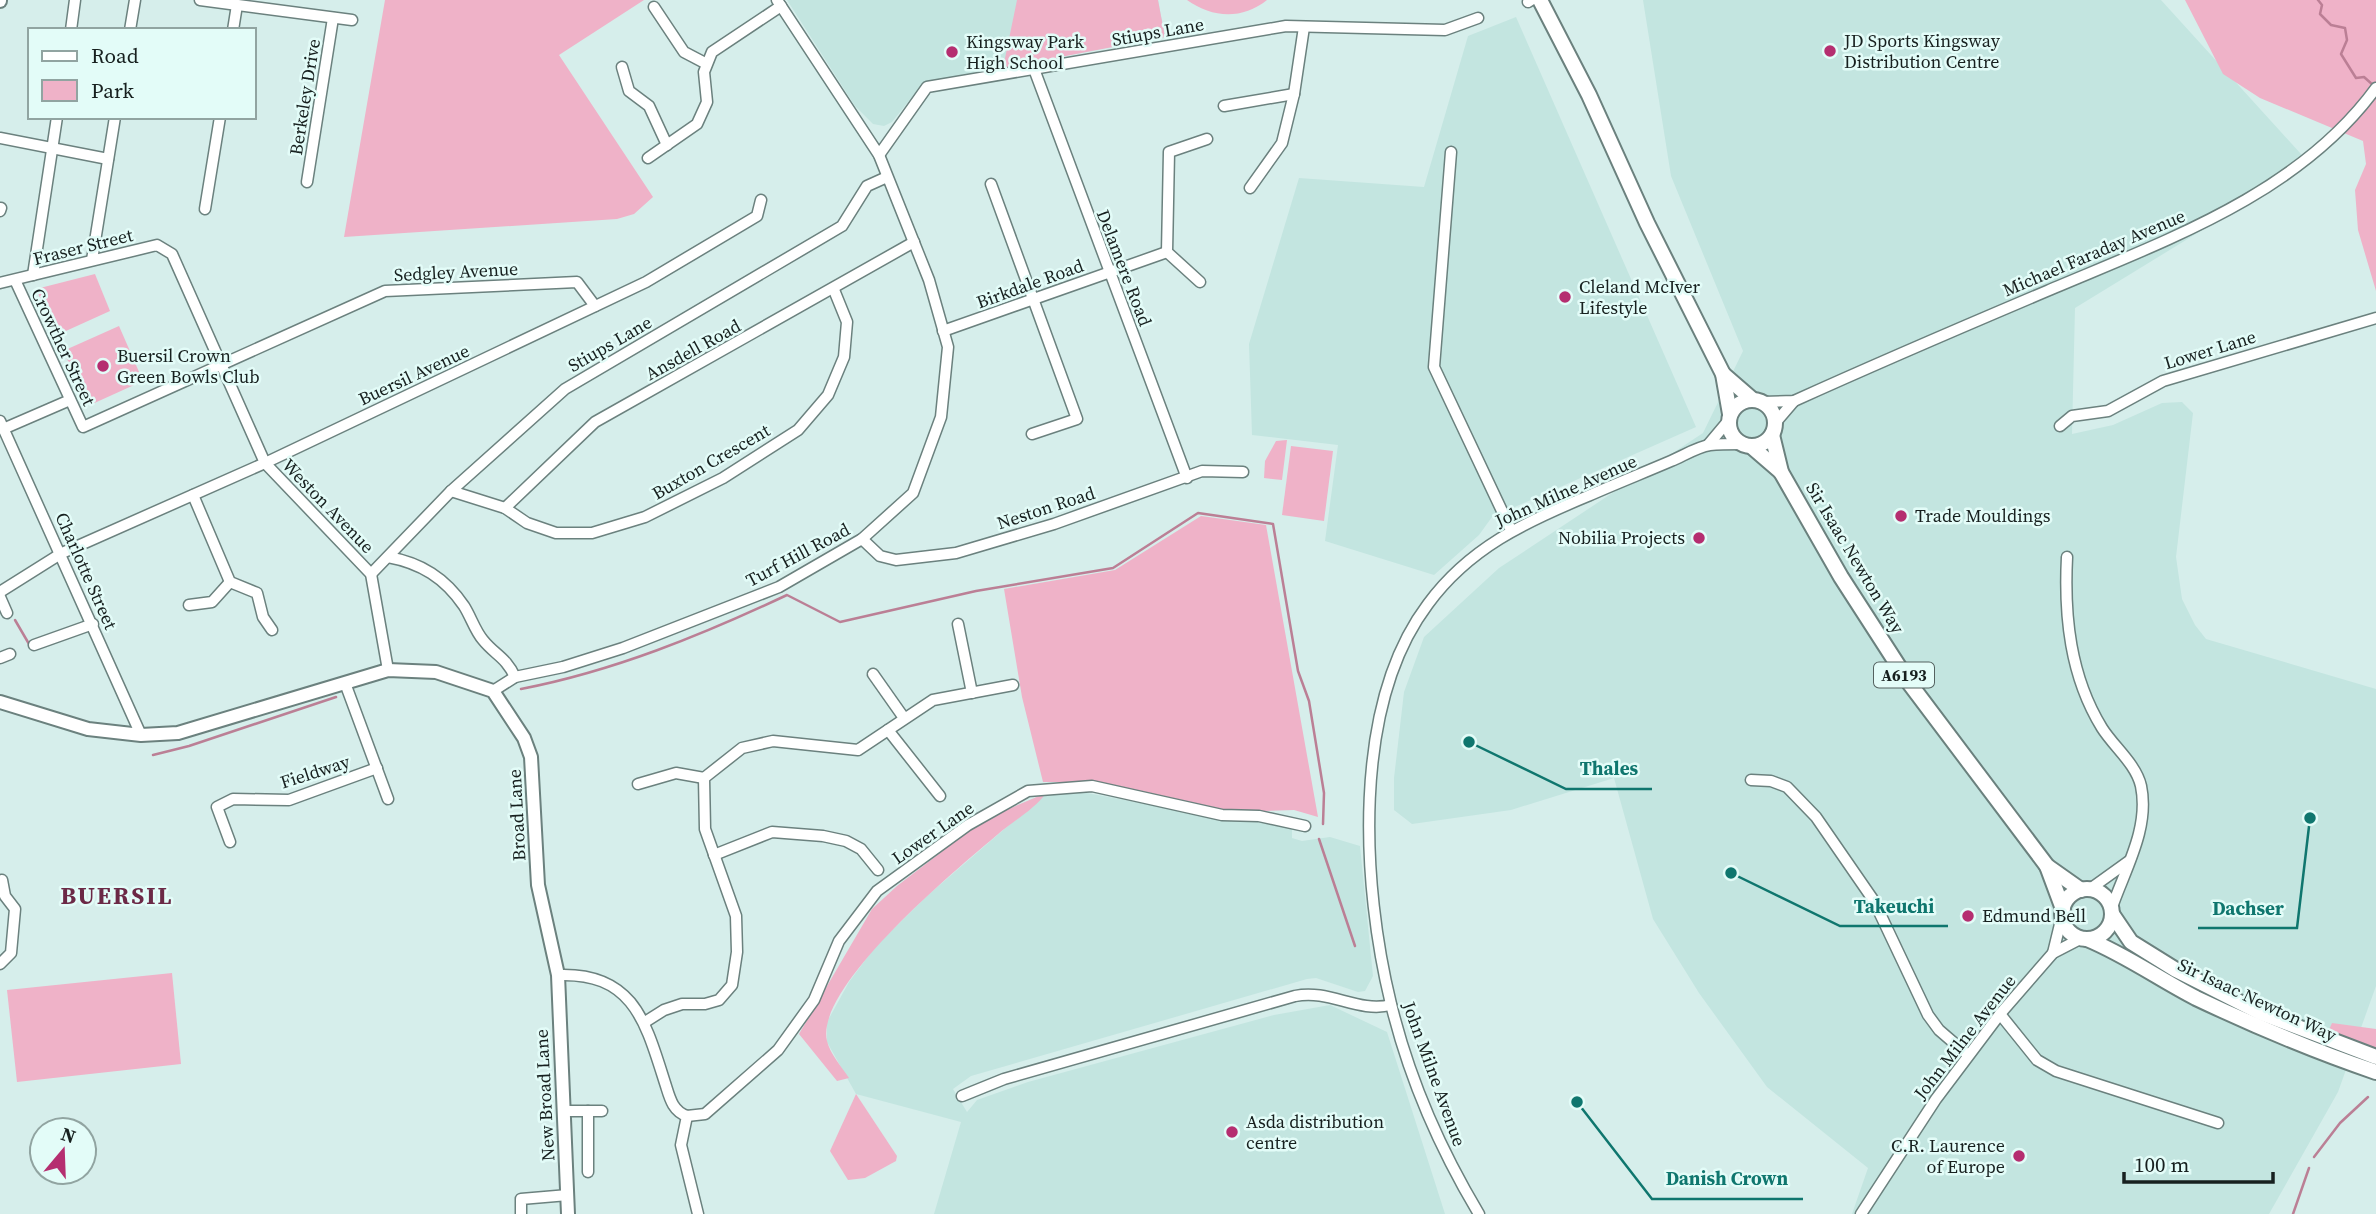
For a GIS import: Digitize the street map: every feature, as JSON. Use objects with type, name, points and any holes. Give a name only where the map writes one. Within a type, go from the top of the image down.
[{"type":"highway","points":[[1533,1],[1589,95],[1647,223],[1723,374],[1731,434],[1747,445],[1760,445],[1774,429],[1772,411],[1723,374]]},
{"type":"highway","points":[[1730,417],[1740,403],[1758,401]]},
{"type":"highway","name":"Sir Isaac Newton Way","points":[[1774,429],[1781,472],[1841,577],[1910,684],[2047,866],[2062,912]]},
{"type":"highway","name":"Sir Isaac Newton Way","points":[[1747,445],[1781,472]]},
{"type":"highway","name":"Sir Isaac Newton Way","points":[[2047,866],[2086,890]]},
{"type":"highway","points":[[2062,912],[2069,897],[2086,890]]},
{"type":"highway","name":"A6193","points":[[2086,890],[2104,896],[2111,912]]},
{"type":"highway","name":"A6193","points":[[2062,912],[2068,930],[2084,938]]},
{"type":"highway","points":[[2084,938],[2104,931],[2111,912]]},
{"type":"highway","name":"Sir Isaac Newton Way","points":[[2111,912],[2131,942],[2176,970],[2261,1013],[2376,1057]]},
{"type":"highway","name":"Sir Isaac Newton Way","points":[[2084,938],[2243,1020],[2376,1072]]},
{"type":"main road","points":[[0,702],[89,729],[141,735],[178,733],[388,670],[436,672],[493,691]]},
{"type":"main road","name":"Broad Lane","points":[[493,691],[524,738],[531,757],[538,886],[558,975]]},
{"type":"main road","name":"New Broad Lane","points":[[558,975],[568,1214]]},
{"type":"street","points":[[71,28],[75,0]]},
{"type":"street","points":[[130,28],[135,0]]},
{"type":"street","points":[[200,0],[352,20]]},
{"type":"street","points":[[648,158],[697,124],[707,102],[705,63],[712,52],[779,3]]},
{"type":"street","name":"Turf Hill Road","points":[[493,691],[501,683],[515,677],[563,667],[623,648],[779,587],[862,539],[913,493],[941,417],[947,347],[943,331],[929,281],[879,155],[779,3]]},
{"type":"street","points":[[233,28],[237,5]]},
{"type":"street","points":[[654,7],[684,52],[705,63]]},
{"type":"street","points":[[664,22],[675,15]]},
{"type":"street","name":"Berkeley Drive","points":[[307,182],[333,18]]},
{"type":"street","name":"Stiups Lane","points":[[879,155],[927,87],[1286,26],[1445,30],[1478,18]]},
{"type":"street","points":[[1250,188],[1282,143],[1294,94],[1304,27]]},
{"type":"street","points":[[622,67],[629,91],[649,106],[667,145]]},
{"type":"street","name":"Delamere Road","points":[[1034,69],[1186,478]]},
{"type":"street","name":"Michael Faraday Avenue","points":[[1794,401],[2213,219],[2300,162],[2375,90]]},
{"type":"street","points":[[1224,106],[1294,94]]},
{"type":"street","points":[[33,275],[57,119]]},
{"type":"street","points":[[92,260],[115,119]]},
{"type":"street","points":[[205,209],[220,119]]},
{"type":"street","points":[[0,138],[108,159]]},
{"type":"street","points":[[1200,282],[1167,252],[1169,152],[1206,139]]},
{"type":"street","points":[[1451,152],[1434,367],[1511,530]]},
{"type":"street","name":"Stiups Lane","points":[[371,575],[451,491],[565,389],[842,226],[867,186],[887,177]]},
{"type":"street","points":[[990,184],[1077,419],[1032,434]]},
{"type":"street","name":"Buersil Avenue","points":[[0,594],[62,553],[265,463],[646,282],[757,216],[761,200]]},
{"type":"street","name":"Ansdell Road","points":[[505,508],[595,422],[834,290],[914,242]]},
{"type":"street","name":"Fraser Street","points":[[0,283],[157,245],[172,254]]},
{"type":"street","name":"Birkdale Road","points":[[943,331],[1167,252]]},
{"type":"street","name":"Weston Avenue","points":[[172,254],[265,463],[371,575],[388,670]]},
{"type":"street","name":"Crowther Street","points":[[15,280],[83,427]]},
{"type":"street","name":"Sedgley Avenue","points":[[83,427],[385,291],[577,282],[595,306]]},
{"type":"street","name":"Buxton Crescent","points":[[451,491],[505,508],[527,523],[556,533],[592,533],[645,517],[723,478],[798,430],[828,395],[844,357],[847,322],[834,290]]},
{"type":"street","name":"Lower Lane","points":[[2060,426],[2073,416],[2108,411],[2163,381],[2376,318]]},
{"type":"street","points":[[2,425],[70,400]]},
{"type":"street","points":[[1758,401],[1794,401]]},
{"type":"street","points":[[1774,429],[1794,401]]},
{"type":"street","name":"John Milne Avenue","points":[[1708,446],[1730,417]]},
{"type":"street","name":"Charlotte Street","points":[[2,425],[62,553],[141,735]]},
{"type":"street","name":"John Milne Avenue","points":[[1479,1214],[1447,1156],[1426,1110],[1391,1005],[1376,915],[1371,852],[1373,767],[1384,695],[1406,639],[1429,602],[1474,555],[1511,530],[1708,446],[1747,445]]},
{"type":"street","name":"Neston Road","points":[[862,539],[880,556],[896,561],[956,553],[1054,524],[1202,471],[1243,472]]},
{"type":"street","points":[[193,495],[230,582],[257,593],[263,617],[272,631]]},
{"type":"street","points":[[388,557],[408,561],[440,576],[464,606],[482,640],[508,662],[515,677]]},
{"type":"street","points":[[2067,557],[2067,627],[2085,695],[2102,728],[2141,785],[2142,810],[2135,845],[2111,912]]},
{"type":"street","points":[[189,605],[212,602],[230,582]]},
{"type":"street","points":[[0,594],[7,612]]},
{"type":"street","points":[[34,645],[93,624]]},
{"type":"street","points":[[958,624],[972,693]]},
{"type":"street","points":[[873,674],[904,718]]},
{"type":"street","name":"Fieldway","points":[[345,683],[388,799]]},
{"type":"street","points":[[638,784],[676,773],[704,778],[742,748],[773,741],[858,750],[933,700],[1013,685]]},
{"type":"street","points":[[888,730],[940,796]]},
{"type":"street","name":"Fieldway","points":[[230,842],[217,807],[233,799],[289,800],[377,768]]},
{"type":"street","points":[[645,1022],[673,1007],[719,1000],[732,985],[737,952],[736,916],[705,829],[704,778]]},
{"type":"street","points":[[1751,780],[1780,784],[1794,792],[1808,807],[1865,886],[1928,1016],[1939,1030],[1968,1055]]},
{"type":"street","name":"Lower Lane","points":[[687,1116],[705,1114],[778,1050],[814,1000],[839,941],[877,891],[968,825],[1013,798],[1047,788],[1092,786],[1222,815],[1259,816],[1300,828]]},
{"type":"street","points":[[714,855],[772,832],[823,836],[846,841],[861,849],[878,870]]},
{"type":"street","points":[[2086,890],[2129,860]]},
{"type":"street","points":[[0,964],[11,953],[15,909],[5,896],[2,880]]},
{"type":"street","name":"John Milne Avenue","points":[[2053,953],[2062,912]]},
{"type":"street","name":"John Milne Avenue","points":[[1861,1214],[1912,1133],[2000,1014],[2053,953],[2084,938]]},
{"type":"street","points":[[558,975],[584,974],[612,984],[645,1022],[670,1099],[677,1111],[687,1116],[681,1145],[698,1214]]},
{"type":"street","points":[[962,1096],[1004,1079],[1295,996],[1328,995],[1368,1009],[1391,1005]]},
{"type":"street","points":[[2000,1014],[2030,1052],[2046,1066],[2218,1123]]},
{"type":"street","points":[[563,1111],[603,1111]]},
{"type":"street","points":[[588,1111],[588,1172]]},
{"type":"street","points":[[521,1214],[521,1199],[568,1195]]},
{"type":"shaded area","name":"Kingsway Park High School","points":[[787,0],[1158,0],[1165,37],[924,82],[892,122],[884,126],[873,124],[855,106]]},
{"type":"shaded area","points":[[1643,0],[2161,0],[2310,164],[2075,308],[2072,434],[2113,425],[2162,403],[2182,402],[2193,413],[2176,557],[2182,599],[2195,625],[2206,639],[2376,689],[2376,986],[2338,1092],[2269,1214],[1852,1214],[1868,1168],[1767,1087],[1699,993],[1653,919],[1614,778],[1511,810],[1412,824],[1394,810],[1394,778],[1404,692],[1424,637],[1499,568],[1703,433],[1743,351],[1671,176]]},
{"type":"shaded area","points":[[1516,17],[1696,427],[1492,517],[1479,535],[1434,575],[1325,541],[1338,445],[1252,435],[1249,344],[1299,178],[1424,187],[1468,36]]},
{"type":"shaded area","points":[[1046,793],[1087,793],[1216,817],[1292,826],[1292,838],[1302,841],[1330,837],[1360,846],[1373,976],[1365,991],[1358,992],[1316,978],[1307,979],[971,1076],[953,1089],[967,1112],[977,1100],[1028,1082],[1274,1015],[1330,1005],[1387,1032],[1445,1214],[934,1214],[961,1122],[856,1094],[827,1042],[827,1022],[849,982],[875,947],[927,896]]},
{"type":"green space","points":[[385,0],[644,0],[559,55],[653,197],[634,214],[617,219],[344,237]]},
{"type":"green space","points":[[1017,0],[1158,0],[1165,37],[1003,68]]},
{"type":"green space","points":[[1187,0],[1267,0],[1247,11],[1227,14],[1207,10]]},
{"type":"green space","points":[[2185,0],[2376,0],[2376,291],[2358,230],[2355,190],[2366,164],[2363,141],[2260,98],[2223,74]]},
{"type":"green space","name":"Buersil Crown Green Bowls Club","points":[[95,274],[110,311],[57,335],[36,289]]},
{"type":"green space","name":"Buersil Crown Green Bowls Club","points":[[119,326],[143,381],[90,405],[63,351]]},
{"type":"green space","points":[[1287,440],[1282,480],[1264,478],[1265,461],[1276,441]]},
{"type":"green space","points":[[1291,446],[1333,451],[1324,521],[1282,515]]},
{"type":"green space","points":[[1201,516],[1266,525],[1318,817],[1294,810],[1229,812],[1094,782],[1043,782],[1022,697],[1004,589],[1115,570]]},
{"type":"green space","points":[[1046,793],[1036,805],[978,851],[892,930],[843,991],[829,1018],[827,1041],[833,1056],[849,1078],[837,1081],[799,1034],[872,909],[897,886],[983,820]]},
{"type":"green space","points":[[172,973],[181,1064],[17,1082],[7,990]]},
{"type":"green space","points":[[2332,1023],[2376,1029],[2376,1049],[2328,1032]]},
{"type":"green space","points":[[856,1094],[897,1156],[896,1161],[865,1178],[848,1180],[830,1151]]},
{"type":"waterway","points":[[2318,0],[2322,5],[2320,14],[2331,25],[2345,28],[2347,40],[2341,54],[2356,78],[2364,77],[2373,85]]},
{"type":"waterway","points":[[521,689],[624,662],[723,624],[787,595],[840,622],[976,591],[1113,568],[1198,513],[1273,524],[1298,671],[1309,701],[1324,793],[1323,824]]},
{"type":"waterway","points":[[15,620],[29,644]]},
{"type":"waterway","points":[[153,755],[189,746],[336,697]]},
{"type":"waterway","points":[[1319,839],[1355,946]]},
{"type":"waterway","points":[[2314,1157],[2340,1123],[2368,1097]]},
{"type":"waterway","points":[[2293,1214],[2309,1168]]},
{"type":"place","name":"JD Sports Kingsway Distribution Centre","points":[[1830,51]]},
{"type":"place","name":"Kingsway Park High School","points":[[952,52]]},
{"type":"place","name":"Cleland McIver Lifestyle","points":[[1565,297]]},
{"type":"place","name":"Buersil Crown Green Bowls Club","points":[[103,366]]},
{"type":"place","name":"Trade Mouldings","points":[[1901,516]]},
{"type":"place","name":"Nobilia Projects","points":[[1699,538]]},
{"type":"place","name":"Thales","points":[[1469,742]]},
{"type":"place","name":"Dachser","points":[[2310,818]]},
{"type":"place","name":"Takeuchi","points":[[1731,873]]},
{"type":"place","name":"Edmund Bell","points":[[1968,916]]},
{"type":"place","name":"Danish Crown","points":[[1577,1102]]},
{"type":"place","name":"Asda distribution centre","points":[[1232,1132]]},
{"type":"place","name":"C.R. Laurence of Europe","points":[[2019,1156]]},
{"type":"district","name":"BUERSIL","points":[[117,896]]}]
